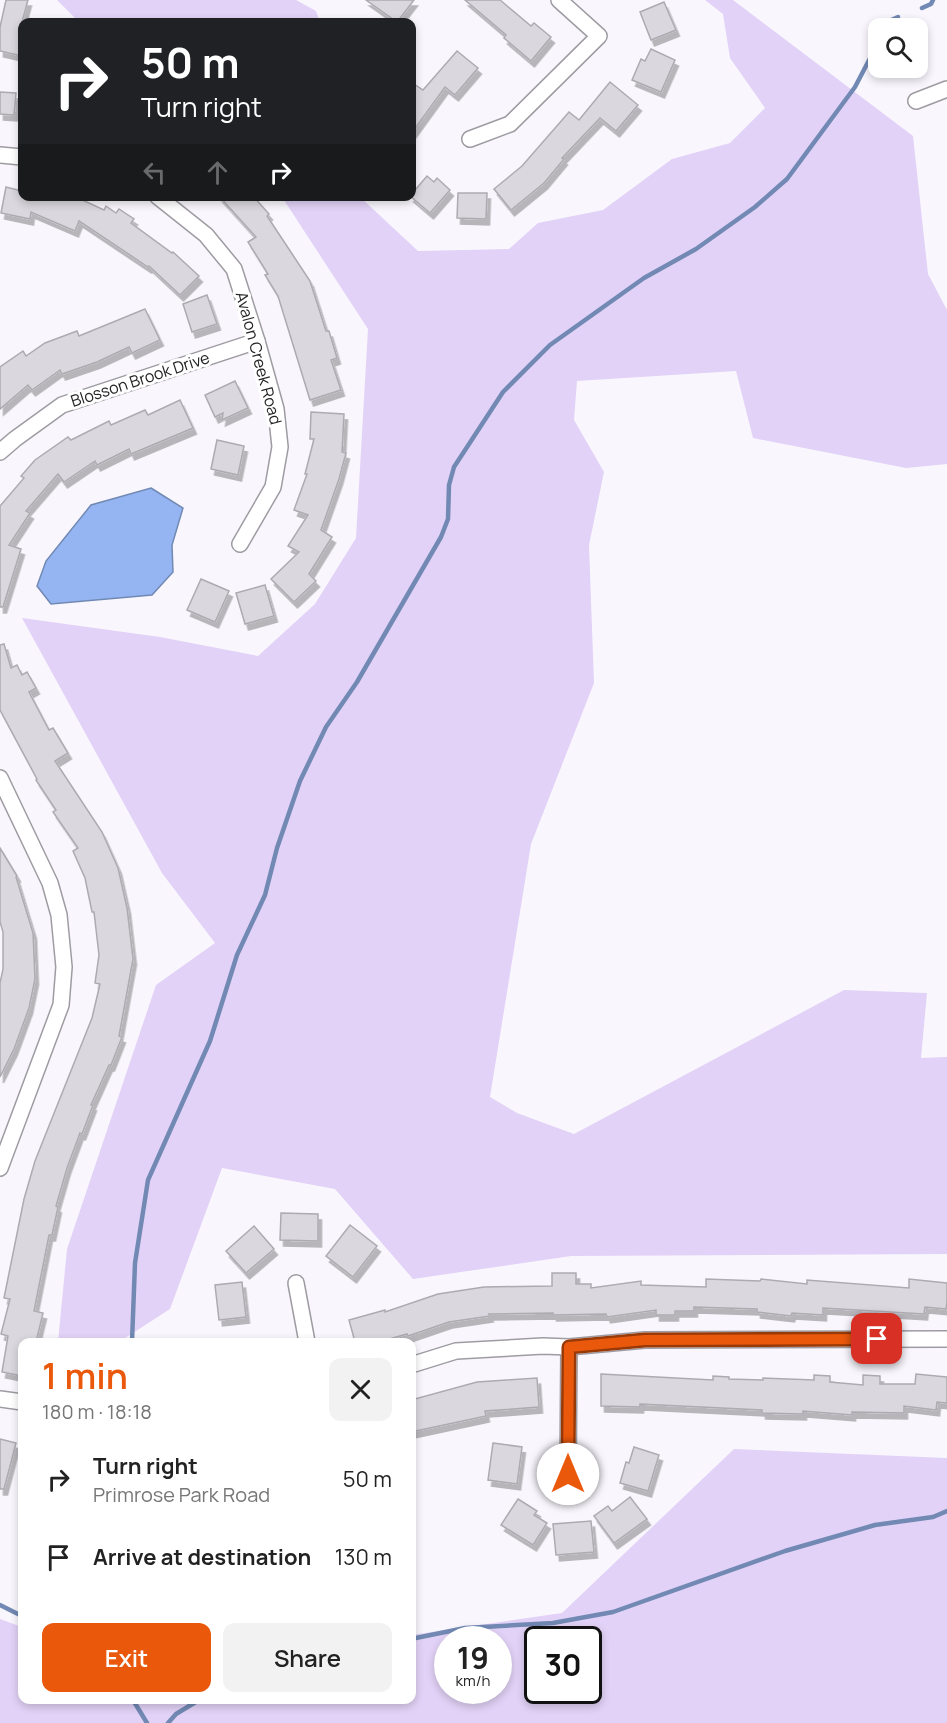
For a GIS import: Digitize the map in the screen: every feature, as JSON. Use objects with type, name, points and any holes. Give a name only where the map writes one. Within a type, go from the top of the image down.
[{"type":"street","points":[[470,139],[510,124],[600,36],[559,0]]},
{"type":"street","points":[[916,101],[947,89]]},
{"type":"street","points":[[0,155],[18,157]]},
{"type":"street","name":"Avalon Creek Road","points":[[163,201],[206,235],[234,268],[276,409],[280,447],[273,487],[240,544]]},
{"type":"street","name":"Blosson Brook Drive","points":[[0,452],[62,405],[257,341]]},
{"type":"street","points":[[0,778],[50,883],[59,915],[64,966],[60,1005],[0,1168]]},
{"type":"street","points":[[296,1284],[306,1338]]},
{"type":"street","points":[[416,1363],[456,1351],[543,1346],[569,1347],[645,1340],[947,1339]]},
{"type":"street","points":[[568,1474],[569,1347]]},
{"type":"street","points":[[0,1399],[18,1401]]},
{"type":"shaded area","points":[[57,0],[296,0],[316,11],[319,18],[75,18]]},
{"type":"shaded area","points":[[705,0],[733,0],[913,136],[928,274],[947,310],[947,464],[906,468],[753,438],[736,371],[577,381],[574,420],[604,472],[589,545],[594,683],[531,844],[490,1097],[517,1113],[574,1134],[844,990],[927,993],[921,1058],[947,1057],[947,1254],[571,1256],[413,1279],[335,1189],[222,1168],[170,1309],[125,1338],[58,1338],[67,1249],[156,985],[215,943],[162,873],[22,618],[160,637],[258,656],[315,604],[356,538],[368,329],[285,201],[364,201],[418,251],[509,249],[538,223],[603,210],[672,159],[730,143],[765,108],[730,58],[723,14]]},
{"type":"shaded area","points":[[734,1449],[947,1458],[947,1723],[0,1723],[0,1619],[18,1626],[18,1704],[416,1704],[416,1634],[434,1632],[434,1704],[512,1704],[512,1626],[473,1626],[562,1613]]},
{"type":"water","points":[[151,488],[183,508],[172,545],[173,572],[152,595],[51,604],[37,586],[46,561],[91,505]]},
{"type":"building","points":[[6,0],[28,0],[23,18],[18,18],[18,55],[0,51],[0,27]]},
{"type":"building","points":[[366,0],[414,0],[400,18],[391,18]]},
{"type":"building","points":[[465,0],[500,0],[531,26],[534,23],[551,37],[531,61],[504,38],[506,35]]},
{"type":"building","points":[[664,2],[676,30],[651,40],[640,12]]},
{"type":"building","points":[[651,49],[675,60],[661,92],[632,80],[641,59],[645,61]]},
{"type":"building","points":[[457,51],[478,68],[455,95],[445,87],[416,127],[416,85],[423,90]]},
{"type":"building","points":[[610,82],[638,105],[616,131],[600,118],[562,158],[564,159],[544,183],[511,210],[494,189],[522,166],[569,112],[579,120]]},
{"type":"building","points":[[0,92],[16,93],[14,115],[0,114]]},
{"type":"building","points":[[427,176],[434,182],[437,178],[450,190],[430,213],[416,201],[416,189]]},
{"type":"building","points":[[6,187],[18,190],[18,201],[85,201],[104,210],[106,206],[116,213],[119,209],[134,219],[131,223],[173,252],[199,276],[180,295],[149,266],[79,221],[75,231],[31,212],[30,219],[1,213]]},
{"type":"building","points":[[458,193],[487,193],[486,219],[457,218]]},
{"type":"building","points":[[224,201],[257,201],[269,214],[267,216],[310,281],[337,358],[331,360],[341,390],[310,400],[278,296],[265,275],[268,274],[248,242],[256,237]]},
{"type":"building","points":[[207,295],[217,324],[192,332],[183,304]]},
{"type":"building","points":[[145,309],[160,340],[132,353],[129,347],[97,362],[62,374],[60,370],[32,390],[28,385],[0,409],[0,367],[23,351],[26,356],[45,343],[77,331],[79,336]]},
{"type":"building","points":[[235,381],[248,408],[222,420],[223,413],[215,417],[205,395]]},
{"type":"building","points":[[180,400],[193,428],[131,454],[129,449],[97,465],[95,461],[64,482],[58,474],[26,511],[30,513],[9,545],[21,549],[3,607],[0,607],[0,506],[24,478],[21,476],[35,460],[68,437],[71,440],[109,421],[111,425],[145,410],[148,415]]},
{"type":"building","points":[[311,412],[344,414],[342,452],[346,453],[321,530],[332,537],[309,574],[316,581],[294,602],[271,579],[299,552],[288,546],[308,515],[294,510],[307,474],[305,474],[314,439],[310,439]]},
{"type":"building","points":[[217,440],[244,446],[238,475],[211,469]]},
{"type":"building","points":[[201,579],[229,591],[215,622],[187,610]]},
{"type":"building","points":[[265,585],[274,616],[245,624],[236,593]]},
{"type":"building","points":[[4,644],[11,668],[17,665],[22,675],[27,672],[36,688],[29,692],[49,730],[53,728],[68,753],[55,761],[102,832],[118,868],[127,908],[133,959],[119,1036],[122,1037],[91,1105],[93,1105],[67,1168],[56,1206],[58,1207],[52,1235],[49,1235],[34,1311],[43,1313],[37,1338],[18,1338],[18,1375],[2,1372],[8,1336],[1,1334],[10,1299],[4,1298],[24,1199],[35,1161],[92,1018],[100,984],[95,983],[99,955],[94,912],[92,912],[85,878],[73,851],[78,848],[53,812],[56,810],[36,780],[0,710],[0,645]]},
{"type":"building","points":[[0,848],[17,876],[33,933],[35,979],[29,1008],[14,1049],[0,1077],[0,983],[3,969],[3,932],[0,922]]},
{"type":"building","points":[[281,1213],[318,1214],[318,1241],[280,1240]]},
{"type":"building","points":[[350,1225],[377,1246],[353,1277],[326,1256]]},
{"type":"building","points":[[254,1226],[274,1249],[246,1273],[226,1251]]},
{"type":"building","points":[[552,1273],[576,1273],[576,1284],[591,1284],[591,1288],[641,1281],[641,1285],[706,1287],[706,1279],[760,1281],[761,1279],[807,1284],[807,1280],[909,1288],[909,1279],[947,1283],[947,1302],[946,1309],[925,1307],[924,1314],[823,1308],[823,1315],[792,1313],[791,1316],[757,1312],[757,1309],[694,1307],[694,1311],[675,1311],[675,1315],[656,1315],[656,1310],[607,1317],[606,1314],[489,1314],[490,1316],[449,1322],[408,1336],[407,1334],[393,1338],[354,1338],[349,1320],[385,1310],[385,1312],[438,1294],[484,1287],[552,1286]]},
{"type":"building","points":[[242,1282],[246,1317],[219,1320],[215,1285]]},
{"type":"building","points":[[601,1374],[713,1380],[713,1376],[729,1377],[729,1379],[814,1380],[814,1375],[830,1376],[830,1382],[863,1385],[863,1375],[880,1376],[880,1384],[915,1384],[916,1374],[947,1377],[947,1403],[937,1402],[936,1410],[904,1406],[904,1413],[852,1412],[852,1415],[803,1411],[803,1414],[762,1413],[762,1410],[640,1404],[640,1407],[601,1406]]},
{"type":"building","points":[[537,1378],[539,1407],[485,1411],[486,1416],[416,1431],[416,1399],[477,1382]]},
{"type":"building","points":[[0,1439],[16,1443],[4,1489],[0,1489]]},
{"type":"building","points":[[493,1443],[522,1447],[517,1484],[488,1480]]},
{"type":"building","points":[[634,1447],[659,1455],[648,1491],[620,1483],[626,1462],[629,1463]]},
{"type":"building","points":[[630,1497],[647,1519],[614,1543],[594,1516],[608,1506],[612,1511]]},
{"type":"building","points":[[518,1499],[537,1511],[534,1515],[547,1523],[533,1545],[501,1525]]},
{"type":"building","points":[[591,1521],[594,1552],[556,1555],[553,1524]]},
{"type":"waterway","points":[[922,8],[931,4],[933,0]]},
{"type":"waterway","points":[[132,1338],[135,1263],[148,1180],[210,1041],[237,955],[265,895],[277,848],[300,781],[326,727],[357,682],[441,537],[448,519],[449,485],[454,467],[503,392],[550,345],[644,278],[696,249],[755,207],[787,179],[855,87],[868,62]]},
{"type":"waterway","points":[[416,1638],[465,1628],[553,1623],[613,1612],[785,1551],[875,1525],[933,1517],[947,1511]]},
{"type":"waterway","points":[[0,1605],[18,1614]]},
{"type":"waterway","points":[[135,1704],[147,1723]]},
{"type":"waterway","points":[[168,1723],[176,1714],[192,1704]]},
{"type":"route","points":[[568,1474],[569,1347],[645,1340],[877,1339]]}]
